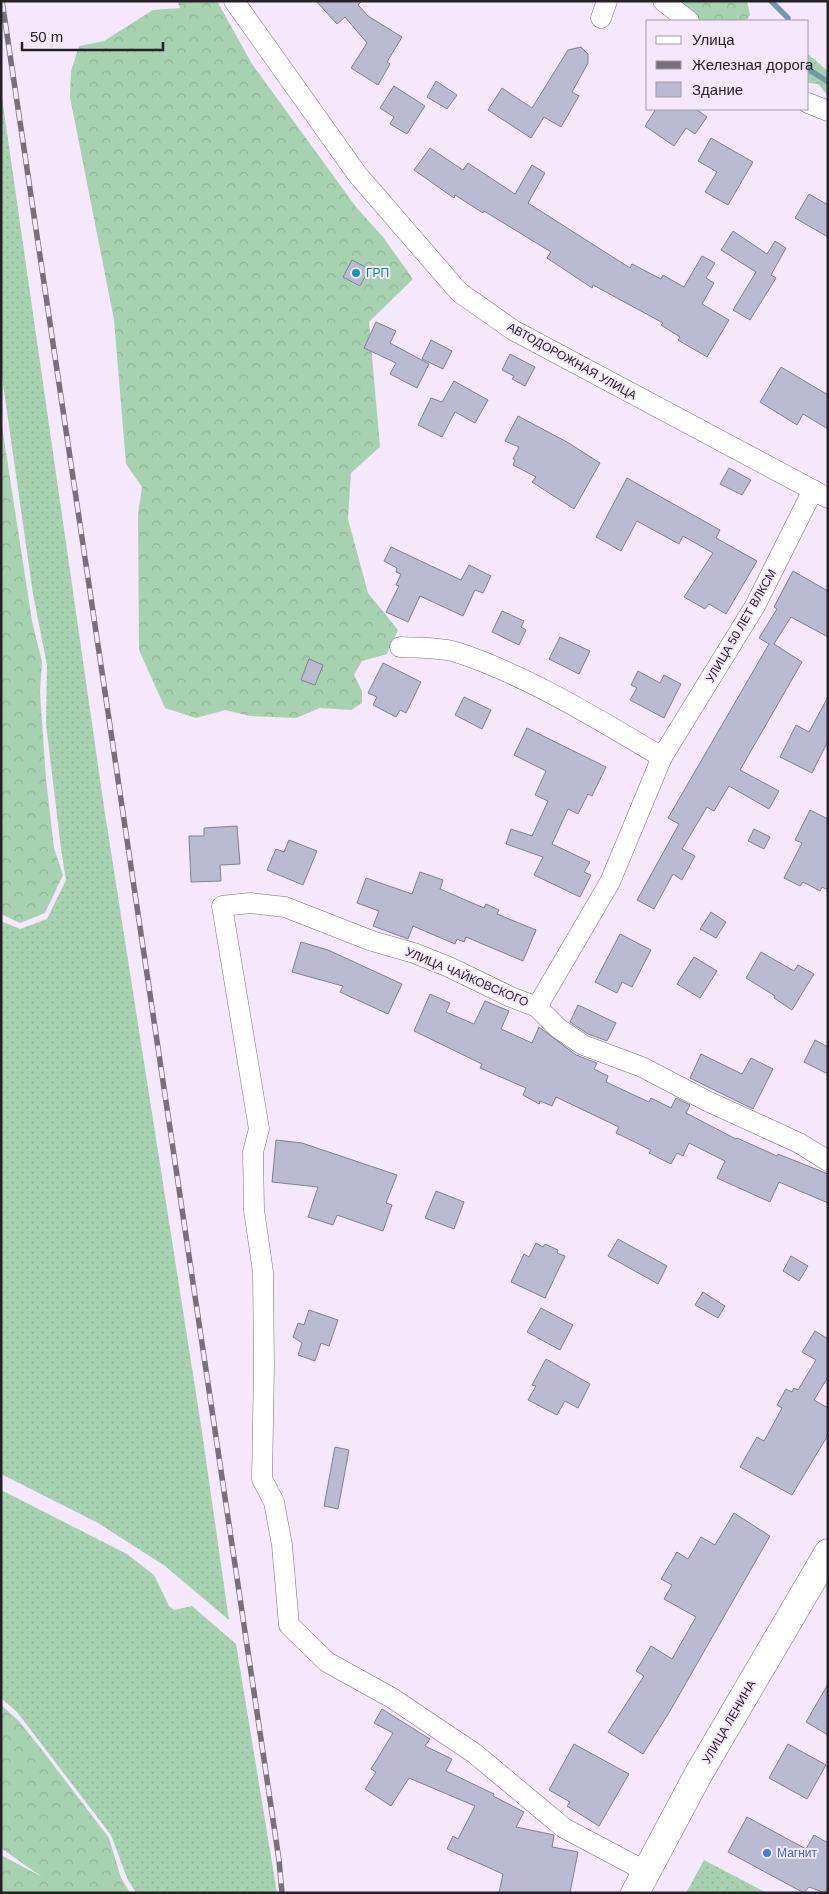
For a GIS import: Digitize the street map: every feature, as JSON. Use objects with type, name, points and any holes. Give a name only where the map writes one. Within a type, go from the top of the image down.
[{"type":"main road","name":"УЛИЦА ЛЕНИНА","points":[[640,1882],[704,1765],[828,1553]]},
{"type":"street","name":"АВТОДОРОЖНАЯ УЛИЦА","points":[[234,1],[357,174],[459,292],[513,330],[820,494]]},
{"type":"street","points":[[663,1],[688,20]]},
{"type":"street","points":[[809,102],[828,111]]},
{"type":"street","name":"УЛИЦА 50 ЛЕТ ВЛКСМ","points":[[537,1006],[610,882],[662,758],[755,606],[820,494]]},
{"type":"street","points":[[400,647],[454,652],[500,670],[583,711],[662,758]]},
{"type":"street","name":"УЛИЦА ЧАЙКОВСКОГО","points":[[640,1882],[564,1828],[474,1753],[392,1698],[327,1662],[289,1625],[282,1544],[274,1502],[262,1479],[263,1282],[254,1210],[253,1152],[259,1128],[222,906],[250,903],[285,907],[372,941],[414,952],[449,967],[510,998],[537,1006],[558,1028],[584,1045],[642,1067],[707,1101],[799,1143],[828,1161]]},
{"type":"green space","points":[[173,1],[217,1],[252,64],[356,207],[383,237],[413,279],[369,322],[380,447],[351,473],[348,519],[368,593],[398,630],[387,654],[362,661],[354,675],[362,691],[362,703],[351,710],[320,708],[296,718],[250,716],[225,710],[196,718],[165,708],[139,650],[138,514],[142,487],[126,464],[114,320],[70,97],[71,71],[79,46],[104,41],[153,10],[180,8],[178,2]]},
{"type":"green space","points":[[680,1],[747,1],[750,15],[747,20],[697,20]]},
{"type":"green space","points":[[809,55],[828,71],[828,96],[818,84],[809,83]]},
{"type":"green space","points":[[1,91],[104,807],[202,1432],[229,1620],[165,1566],[98,1523],[1,1474],[1,921],[20,929],[47,919],[66,880],[46,724],[47,665],[33,594],[1,370]]},
{"type":"green space","points":[[1,420],[32,621],[42,662],[40,692],[46,779],[54,848],[63,875],[45,913],[20,923],[1,914]]},
{"type":"green space","points":[[1,1490],[127,1554],[154,1575],[169,1606],[174,1610],[192,1606],[236,1644],[277,1893],[136,1893],[127,1878],[111,1835],[17,1712],[1,1698]]},
{"type":"green space","points":[[1,1705],[18,1720],[109,1838],[121,1878],[130,1893],[1,1893],[1,1855],[42,1877],[1,1848]]},
{"type":"green space","points":[[704,1860],[767,1893],[686,1893]]},
{"type":"building","points":[[316,1],[362,1],[358,5],[368,16],[402,37],[387,62],[390,64],[378,85],[351,68],[367,43],[345,17],[337,24]]},
{"type":"building","points":[[581,47],[588,54],[588,63],[572,92],[579,96],[561,127],[544,117],[531,138],[488,110],[502,88],[532,108],[568,50]]},
{"type":"building","points":[[436,81],[457,95],[447,109],[427,97]]},
{"type":"building","points":[[394,86],[425,106],[407,134],[390,124],[394,117],[380,108]]},
{"type":"building","points":[[655,110],[697,110],[707,117],[695,134],[686,128],[674,146],[645,126]]},
{"type":"building","points":[[711,138],[753,162],[728,205],[705,192],[717,172],[698,161]]},
{"type":"building","points":[[430,148],[463,170],[468,163],[515,194],[532,165],[545,173],[528,203],[630,268],[632,264],[661,279],[663,275],[684,287],[702,256],[715,263],[706,278],[714,283],[702,304],[729,320],[707,357],[678,340],[680,337],[661,325],[663,323],[593,285],[592,288],[547,258],[551,252],[484,211],[483,213],[455,195],[454,198],[414,170]]},
{"type":"building","points":[[809,194],[828,205],[828,237],[795,218]]},
{"type":"building","points":[[733,231],[767,254],[775,241],[786,248],[771,275],[776,278],[750,320],[733,310],[756,272],[721,250]]},
{"type":"building","name":"ГРП","points":[[352,260],[369,269],[360,286],[343,277]]},
{"type":"building","points":[[376,322],[396,331],[390,343],[429,364],[417,388],[390,374],[396,363],[364,348]]},
{"type":"building","points":[[431,340],[452,351],[443,369],[422,359]]},
{"type":"building","points":[[510,354],[535,367],[525,386],[512,379],[514,376],[502,370]]},
{"type":"building","points":[[781,367],[828,395],[828,429],[803,414],[797,425],[760,402]]},
{"type":"building","points":[[454,381],[488,400],[475,423],[455,412],[442,437],[418,425],[431,398],[442,402]]},
{"type":"building","points":[[518,416],[567,442],[600,463],[574,509],[532,482],[536,477],[513,465],[515,460],[513,459],[519,447],[505,441]]},
{"type":"building","points":[[729,468],[751,480],[742,495],[720,484]]},
{"type":"building","points":[[627,478],[720,530],[716,538],[757,561],[726,614],[709,604],[705,609],[684,597],[713,553],[683,536],[679,544],[637,521],[621,551],[596,537]]},
{"type":"building","points":[[391,547],[461,580],[469,565],[491,576],[483,593],[475,590],[463,616],[420,596],[408,622],[386,612],[399,586],[396,585],[401,574],[396,572],[397,568],[384,561]]},
{"type":"building","points":[[793,571],[828,591],[828,637],[791,617],[774,644],[802,662],[740,770],[779,791],[769,809],[729,786],[714,811],[707,807],[682,849],[695,856],[682,880],[673,874],[654,909],[637,900],[679,824],[668,818],[769,644],[759,638],[777,609],[774,607]]},
{"type":"building","points":[[502,611],[524,621],[521,627],[526,630],[519,645],[492,632]]},
{"type":"building","points":[[560,637],[590,651],[579,674],[549,659]]},
{"type":"building","points":[[309,659],[323,665],[315,685],[301,680]]},
{"type":"building","points":[[383,663],[421,682],[406,713],[400,710],[396,717],[373,705],[377,697],[368,693]]},
{"type":"building","points":[[638,671],[660,683],[664,675],[681,684],[664,718],[630,700],[637,688],[631,685]]},
{"type":"building","points":[[464,697],[491,710],[482,729],[455,715]]},
{"type":"building","points":[[828,697],[828,741],[812,773],[780,757],[796,725],[809,732]]},
{"type":"building","points":[[527,728],[606,767],[592,796],[588,794],[578,814],[568,809],[552,844],[590,862],[584,872],[591,875],[580,897],[534,875],[543,857],[506,844],[511,829],[532,836],[548,801],[535,795],[546,771],[514,755]]},
{"type":"building","points":[[810,810],[828,819],[828,890],[822,887],[820,891],[803,882],[800,886],[784,878],[802,843],[795,840]]},
{"type":"building","points":[[237,826],[240,864],[220,865],[221,881],[191,882],[189,836],[204,836],[204,828]]},
{"type":"building","points":[[754,829],[770,837],[764,849],[748,841]]},
{"type":"building","points":[[289,840],[317,851],[303,885],[267,870],[276,849],[284,852]]},
{"type":"building","points":[[420,872],[443,880],[440,889],[484,908],[486,904],[499,910],[497,914],[536,930],[523,961],[466,937],[464,942],[457,939],[455,944],[413,926],[408,939],[373,926],[379,911],[357,903],[366,878],[412,894]]},
{"type":"building","points":[[711,912],[726,922],[716,938],[700,929]]},
{"type":"building","points":[[620,934],[651,950],[632,987],[622,982],[617,993],[595,982]]},
{"type":"building","points":[[301,942],[328,950],[402,984],[388,1014],[340,992],[343,986],[292,972]]},
{"type":"building","points":[[761,952],[794,971],[798,965],[814,974],[792,1010],[774,998],[775,996],[746,978]]},
{"type":"building","points":[[694,957],[717,971],[700,998],[677,984]]},
{"type":"building","points":[[430,994],[450,1003],[446,1012],[474,1024],[485,1001],[509,1011],[501,1029],[532,1043],[539,1027],[576,1055],[597,1063],[594,1069],[608,1076],[606,1082],[649,1102],[651,1098],[671,1108],[676,1098],[690,1105],[686,1113],[736,1139],[828,1174],[828,1203],[779,1182],[770,1202],[717,1178],[725,1161],[689,1143],[683,1156],[677,1153],[671,1164],[649,1153],[651,1150],[616,1133],[619,1127],[556,1097],[552,1106],[540,1101],[539,1104],[523,1095],[526,1088],[480,1068],[482,1064],[414,1031]]},
{"type":"building","points":[[578,1005],[616,1023],[607,1041],[588,1034],[570,1022]]},
{"type":"building","points":[[815,1040],[828,1047],[828,1074],[804,1062]]},
{"type":"building","points":[[701,1054],[742,1074],[751,1058],[773,1069],[753,1109],[690,1078]]},
{"type":"building","points":[[276,1140],[302,1143],[397,1175],[386,1203],[392,1205],[383,1231],[337,1215],[333,1225],[308,1217],[318,1187],[272,1182]]},
{"type":"building","points":[[436,1191],[464,1202],[454,1229],[425,1218]]},
{"type":"building","points":[[618,1239],[667,1266],[658,1284],[608,1256]]},
{"type":"building","points":[[536,1243],[543,1247],[545,1244],[558,1250],[557,1253],[565,1256],[545,1298],[511,1282],[524,1254],[529,1257]]},
{"type":"building","points":[[791,1256],[808,1266],[799,1281],[783,1271]]},
{"type":"building","points":[[703,1292],[725,1306],[718,1318],[695,1305]]},
{"type":"building","points":[[541,1308],[573,1325],[560,1350],[527,1332]]},
{"type":"building","points":[[309,1310],[338,1320],[329,1346],[321,1343],[315,1361],[298,1355],[302,1343],[293,1337],[298,1323],[304,1325]]},
{"type":"building","points":[[815,1331],[828,1339],[828,1377],[814,1400],[828,1408],[828,1435],[792,1495],[740,1467],[757,1437],[764,1441],[782,1408],[777,1405],[786,1389],[792,1392],[794,1388],[798,1390],[816,1360],[802,1352]]},
{"type":"building","points":[[546,1359],[590,1384],[578,1408],[565,1401],[557,1415],[528,1400],[536,1386],[532,1385]]},
{"type":"building","points":[[335,1447],[349,1450],[338,1509],[324,1506]]},
{"type":"building","points":[[734,1513],[770,1536],[670,1711],[643,1754],[608,1732],[644,1676],[636,1671],[651,1646],[672,1659],[696,1617],[664,1599],[672,1585],[661,1579],[677,1552],[688,1559],[701,1537],[715,1545]]},
{"type":"building","points":[[828,1684],[828,1735],[806,1722]]},
{"type":"building","points":[[382,1709],[430,1739],[425,1746],[452,1759],[446,1771],[494,1794],[493,1796],[524,1812],[516,1827],[554,1835],[552,1847],[578,1852],[570,1893],[499,1893],[503,1874],[447,1849],[453,1836],[458,1839],[475,1806],[409,1778],[391,1806],[365,1789],[376,1772],[371,1769],[393,1733],[374,1723]]},
{"type":"building","points":[[574,1744],[629,1774],[599,1826],[567,1806],[570,1802],[549,1790]]},
{"type":"building","points":[[788,1744],[826,1765],[807,1799],[769,1778]]},
{"type":"building","points":[[747,1817],[806,1849],[814,1835],[828,1843],[828,1887],[825,1893],[809,1887],[804,1893],[728,1852]]},
{"type":"waterway","points":[[771,1],[788,20]]},
{"type":"waterway","points":[[809,70],[828,82]]},
{"type":"railway","points":[[2,1],[279,1860],[282,1893]]},
{"type":"place","name":"ГРП","points":[[356,273]]},
{"type":"place","name":"Магнит","points":[[767,1853]]}]
